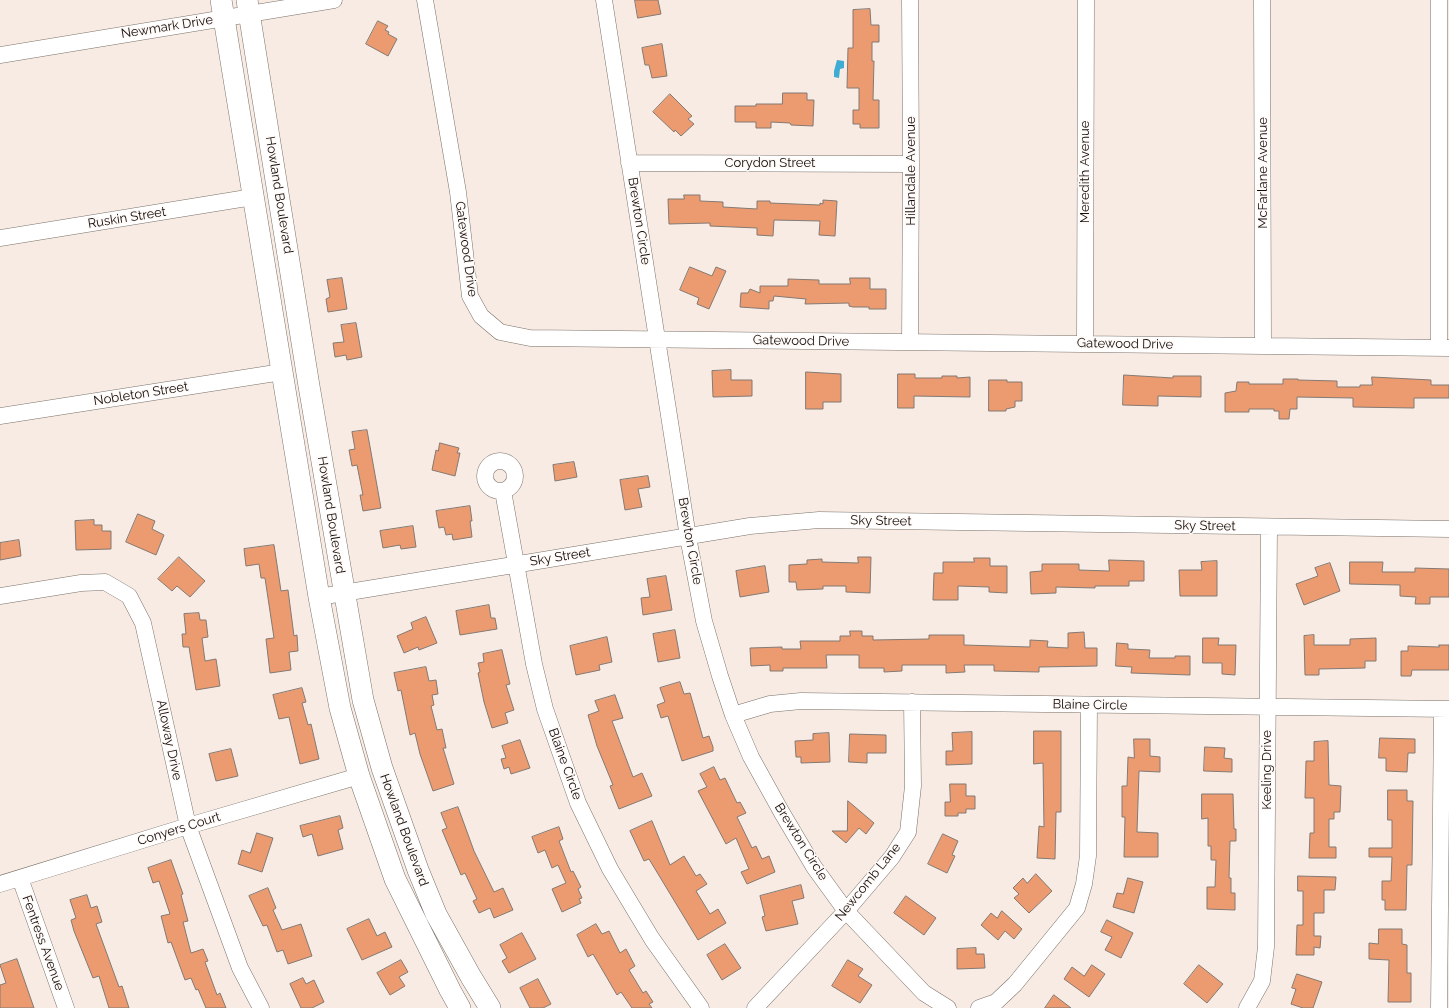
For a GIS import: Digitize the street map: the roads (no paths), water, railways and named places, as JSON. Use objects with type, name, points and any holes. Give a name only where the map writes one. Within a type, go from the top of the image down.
[{"type":"main road","name":"Howland Boulevard","points":[[248,7],[344,593],[363,700],[382,768],[418,870],[436,914],[490,1008]]},
{"type":"main road","name":"Howland Boulevard","points":[[223,9],[319,597],[340,708],[358,776],[395,879],[446,984],[460,1008]]},
{"type":"street","name":"Newmark Drive","points":[[0,55],[223,9],[334,0]]},
{"type":"street","name":"Gatewood Drive","points":[[425,0],[458,192],[470,296],[481,316],[500,332],[530,338],[1444,348]]},
{"type":"street","name":"Brewton Circle","points":[[604,0],[688,537],[704,621],[733,715],[751,757],[782,813],[814,867],[846,911],[924,993],[948,1008]]},
{"type":"street","name":"Hillandale Avenue","points":[[910,0],[910,342]]},
{"type":"street","name":"Meredith Avenue","points":[[1085,343],[1086,0]]},
{"type":"street","name":"McFarlane Avenue","points":[[1262,0],[1263,346]]},
{"type":"street","points":[[1439,0],[1444,348]]},
{"type":"street","name":"Corydon Street","points":[[629,163],[911,164]]},
{"type":"street","name":"Ruskin Street","points":[[0,238],[253,197]]},
{"type":"street","name":"Nobleton Street","points":[[0,416],[282,372]]},
{"type":"street","name":"Blaine Circle","points":[[503,491],[534,664],[545,709],[578,803],[610,869],[652,939],[701,1008]]},
{"type":"street","name":"Sky Street","points":[[319,597],[750,526],[819,520],[1449,529]]},
{"type":"street","name":"Keeling Drive","points":[[1247,1008],[1262,981],[1266,947],[1269,527]]},
{"type":"street","name":"Alloway Drive","points":[[0,596],[81,582],[105,582],[129,596],[143,623],[188,826],[240,968],[261,1008]]},
{"type":"street","name":"Blaine Circle","points":[[733,715],[770,704],[802,701],[1446,709]]},
{"type":"street","name":"Newcomb Lane","points":[[755,1008],[846,911],[892,857],[908,832],[913,786],[912,702]]},
{"type":"street","points":[[979,1008],[996,1002],[1015,984],[1077,908],[1084,884],[1088,856],[1089,705]]},
{"type":"street","points":[[1439,1008],[1446,709]]},
{"type":"street","name":"Conyers Court","points":[[0,884],[188,826],[358,776]]},
{"type":"street","name":"Fentress Avenue","points":[[20,878],[66,1008]]},
{"type":"water","points":[[837,60],[844,61],[844,68],[840,69],[839,78],[834,77]]}]
